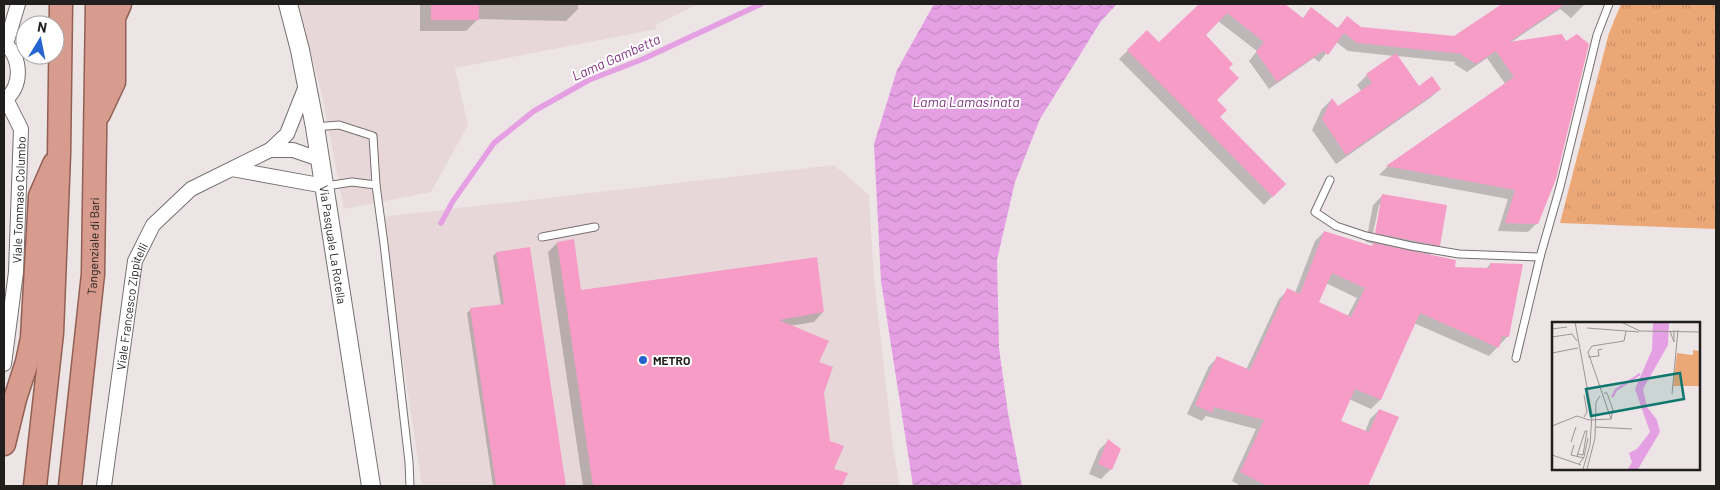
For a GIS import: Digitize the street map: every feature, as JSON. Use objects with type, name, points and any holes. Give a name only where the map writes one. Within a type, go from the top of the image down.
[{"type":"highway","points":[[35,486],[52,333],[59,154],[61,4]]},
{"type":"highway","name":"Tangenziale di Bari","points":[[70,486],[93,274],[97,4]]},
{"type":"highway","points":[[96,122],[114,82],[114,18],[120,4]]},
{"type":"highway","points":[[4,444],[14,398],[27,362],[32,338],[40,196],[59,154]]},
{"type":"street","points":[[5,100],[14,89],[18,77],[18,65],[5,43],[18,4]]},
{"type":"street","name":"Via Pasquale La Rotella","points":[[288,4],[300,50],[315,127],[370,486]]},
{"type":"street","points":[[270,150],[287,134],[306,86]]},
{"type":"street","name":"Viale Tommaso Columbo","points":[[4,364],[16,272],[21,129],[5,100]]},
{"type":"street","points":[[270,150],[294,150],[320,158]]},
{"type":"street","name":"Viale Francesco Zippitelli","points":[[104,486],[135,261],[153,225],[191,189],[270,150]]},
{"type":"street","points":[[232,169],[325,186]]},
{"type":"lane","points":[[1516,358],[1597,35],[1609,4]]},
{"type":"lane","points":[[315,127],[339,125],[373,136],[376,185],[408,454],[410,486]]},
{"type":"lane","points":[[1330,180],[1315,212],[1336,226],[1366,236],[1459,254],[1540,258]]},
{"type":"lane","points":[[325,186],[352,182],[376,185]]},
{"type":"lane","points":[[542,237],[595,227]]},
{"type":"shaded area","points":[[298,4],[698,4],[655,25],[657,29],[455,68],[468,125],[431,192],[344,209],[322,95]]},
{"type":"shaded area","name":"METRO","points":[[834,165],[869,195],[874,278],[893,448],[900,486],[422,486],[381,217]]},
{"type":"green space","points":[[1621,4],[1716,4],[1716,229],[1560,223],[1609,33]]},
{"type":"water","name":"Lama Lamasinata","points":[[934,4],[1117,4],[1101,21],[1040,119],[1015,182],[997,260],[999,348],[1008,413],[1022,486],[913,486],[881,281],[874,144],[897,70]]},
{"type":"building","points":[[431,4],[479,4],[479,20],[431,20]]},
{"type":"building","points":[[1199,4],[1285,4],[1303,18],[1311,7],[1338,28],[1347,16],[1361,27],[1454,36],[1502,4],[1565,4],[1509,42],[1562,34],[1566,41],[1577,34],[1589,44],[1556,179],[1538,224],[1505,223],[1515,190],[1386,166],[1514,77],[1496,51],[1476,64],[1463,54],[1357,43],[1344,33],[1328,55],[1323,51],[1277,82],[1256,52],[1264,42],[1227,13],[1206,35],[1233,64],[1229,68],[1239,78],[1217,100],[1227,110],[1220,117],[1286,184],[1273,197],[1127,50],[1147,30],[1159,42]]},
{"type":"building","points":[[1396,53],[1419,86],[1432,76],[1441,89],[1346,155],[1322,119],[1332,98],[1338,106],[1372,83],[1366,74]]},
{"type":"building","points":[[1382,194],[1447,205],[1440,246],[1375,233]]},
{"type":"building","points":[[1324,231],[1372,246],[1373,243],[1456,260],[1455,267],[1490,268],[1490,263],[1523,264],[1509,337],[1502,336],[1499,348],[1420,313],[1381,400],[1355,389],[1341,421],[1369,432],[1379,409],[1399,417],[1368,486],[1267,486],[1240,472],[1264,420],[1214,407],[1212,413],[1195,405],[1217,356],[1250,370],[1287,288],[1300,294]],"holes":[[[1332,273],[1365,288],[1351,317],[1319,302]]]},
{"type":"building","points":[[574,239],[581,290],[817,257],[824,312],[779,320],[829,341],[819,362],[833,367],[824,393],[830,441],[844,446],[834,469],[848,473],[842,486],[593,486],[557,242]]},
{"type":"building","points":[[530,247],[566,486],[496,486],[470,308],[504,304],[496,252]]},
{"type":"building","points":[[1108,439],[1121,449],[1112,470],[1098,464]]},
{"type":"waterway","name":"Lama Gambetta","points":[[441,223],[453,201],[494,143],[534,111],[589,80],[643,59],[761,4]]},
{"type":"place","name":"METRO","points":[[643,360]]}]
